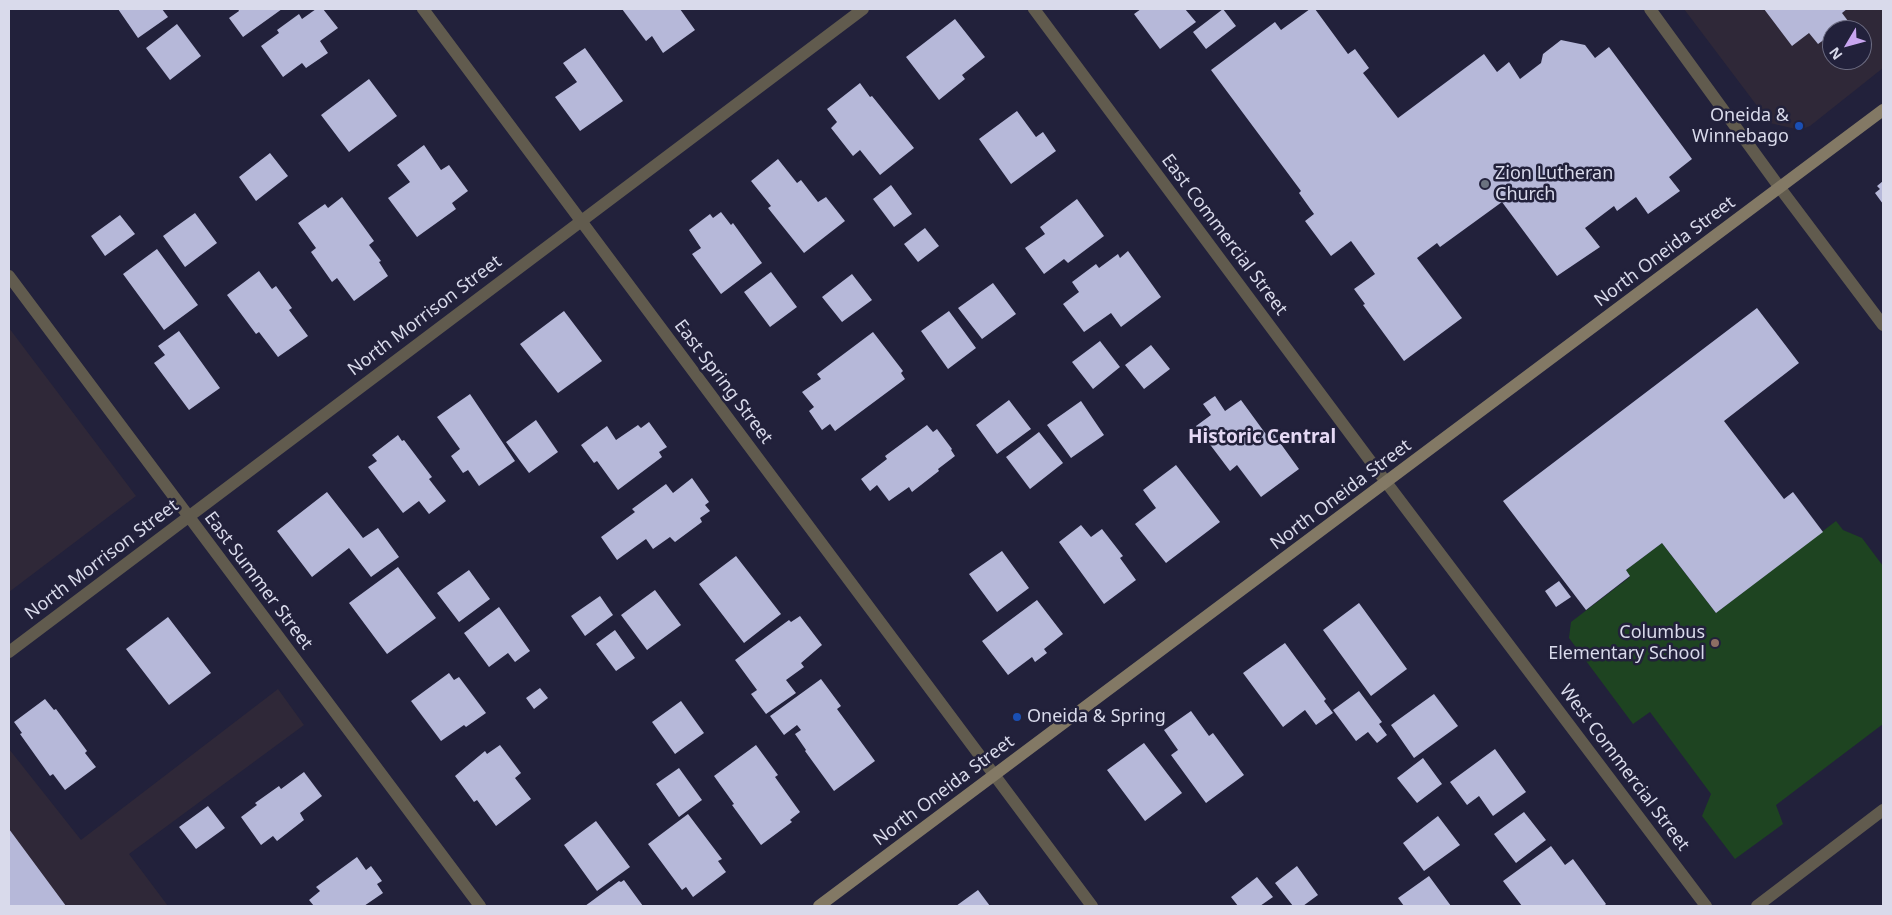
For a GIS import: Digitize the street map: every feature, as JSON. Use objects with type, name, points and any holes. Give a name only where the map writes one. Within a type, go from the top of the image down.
[{"type":"main road","name":"North Oneida Street","points":[[819,906],[1883,110]]},
{"type":"street","name":"East Spring Street","points":[[422,9],[1092,906]]},
{"type":"street","name":"North Morrison Street","points":[[9,652],[580,220],[863,9]]},
{"type":"street","name":"East Commercial Street","points":[[1034,9],[1386,482]]},
{"type":"street","points":[[1650,9],[1780,188],[1883,324]]},
{"type":"street","name":"East Summer Street","points":[[9,276],[480,906]]},
{"type":"street","name":"West Commercial Street","points":[[1386,482],[1706,906]]},
{"type":"street","points":[[1758,906],[1883,810]]},
{"type":"shaded area","points":[[1684,9],[1883,9],[1883,68],[1810,126],[1800,130],[1770,123]]},
{"type":"shaded area","points":[[9,328],[136,496],[9,592]]},
{"type":"shaded area","points":[[278,689],[304,725],[129,854],[168,906],[9,906],[9,749],[81,840]]},
{"type":"green space","points":[[1836,521],[1843,530],[1862,538],[1883,566],[1883,724],[1776,805],[1783,824],[1735,859],[1702,816],[1711,794],[1650,712],[1633,724],[1569,638],[1571,622],[1630,577],[1626,570],[1662,543],[1716,613]]},
{"type":"building","points":[[118,9],[162,9],[168,17],[138,38]]},
{"type":"building","points":[[238,9],[282,9],[243,37],[229,18],[239,11]]},
{"type":"building","points":[[316,9],[323,9],[338,28],[320,41],[328,53],[306,68],[302,63],[283,77],[261,46],[279,33],[277,30],[299,14],[302,19]]},
{"type":"building","points":[[622,9],[680,9],[695,30],[663,53],[652,36],[646,41]]},
{"type":"building","points":[[1141,9],[1185,9],[1196,22],[1160,49],[1134,14]]},
{"type":"building","points":[[1223,9],[1236,26],[1206,49],[1193,32]]},
{"type":"building","name":"Zion Lutheran Church","points":[[1310,9],[1315,9],[1348,54],[1355,49],[1369,68],[1363,73],[1398,118],[1484,54],[1497,72],[1509,62],[1520,79],[1541,63],[1543,54],[1561,40],[1585,45],[1595,58],[1609,47],[1692,159],[1669,177],[1680,191],[1648,214],[1636,197],[1617,211],[1614,206],[1585,228],[1600,247],[1557,276],[1502,202],[1440,247],[1437,243],[1417,258],[1462,318],[1404,361],[1363,305],[1365,304],[1354,289],[1375,274],[1351,241],[1331,256],[1305,221],[1314,214],[1299,193],[1301,191],[1211,70],[1275,22],[1281,30]]},
{"type":"building","points":[[1764,9],[1847,9],[1842,13],[1847,20],[1822,20],[1822,41],[1818,44],[1809,33],[1792,46]]},
{"type":"building","points":[[955,19],[985,57],[962,75],[965,79],[939,100],[906,57]]},
{"type":"building","points":[[177,24],[201,56],[170,80],[146,48]]},
{"type":"building","points":[[585,48],[623,101],[580,131],[555,97],[577,82],[563,63]]},
{"type":"building","points":[[369,79],[397,116],[349,152],[321,115]]},
{"type":"building","points":[[860,83],[914,148],[880,175],[860,150],[853,156],[831,128],[837,122],[827,109]]},
{"type":"building","points":[[1017,111],[1036,137],[1043,132],[1056,151],[1011,184],[979,139]]},
{"type":"building","points":[[424,145],[441,170],[449,165],[468,191],[452,203],[456,209],[417,237],[388,198],[410,182],[397,165]]},
{"type":"building","points":[[270,153],[288,176],[256,201],[239,177]]},
{"type":"building","points":[[778,159],[797,183],[801,180],[818,202],[826,197],[845,221],[804,253],[768,208],[771,206],[751,181]]},
{"type":"building","points":[[1883,181],[1883,204],[1875,193],[1880,189],[1877,186]]},
{"type":"building","points":[[891,185],[912,214],[894,227],[873,199]]},
{"type":"building","points":[[342,197],[374,241],[369,245],[381,261],[379,262],[388,276],[354,301],[337,278],[332,282],[311,252],[316,248],[298,223],[325,204],[328,208]]},
{"type":"building","points":[[1077,199],[1104,236],[1068,263],[1064,259],[1044,274],[1025,248],[1045,234],[1040,227]]},
{"type":"building","points":[[721,212],[731,225],[733,223],[762,263],[721,294],[692,254],[701,248],[689,230],[710,214],[713,218]]},
{"type":"building","points":[[195,213],[217,243],[185,267],[163,236]]},
{"type":"building","points":[[120,215],[135,234],[105,256],[91,236]]},
{"type":"building","points":[[925,228],[939,246],[918,262],[904,244]]},
{"type":"building","points":[[157,249],[198,305],[164,330],[123,274]]},
{"type":"building","points":[[1128,251],[1161,297],[1121,327],[1111,313],[1084,332],[1063,304],[1079,292],[1072,282],[1096,264],[1099,268],[1118,254],[1120,258]]},
{"type":"building","points":[[259,271],[272,289],[276,286],[292,308],[289,310],[308,336],[278,357],[259,332],[256,334],[227,295]]},
{"type":"building","points":[[771,272],[797,307],[770,327],[744,292]]},
{"type":"building","points":[[852,274],[872,300],[842,322],[822,297]]},
{"type":"building","points":[[993,283],[1016,314],[982,339],[958,308]]},
{"type":"building","points":[[1757,308],[1799,363],[1724,421],[1784,499],[1793,492],[1823,532],[1716,613],[1662,543],[1626,570],[1630,576],[1586,610],[1503,501]]},
{"type":"building","points":[[564,311],[602,361],[558,393],[520,344]]},
{"type":"building","points":[[949,311],[976,348],[948,369],[921,331]]},
{"type":"building","points":[[179,331],[220,388],[189,410],[154,363],[165,355],[158,346]]},
{"type":"building","points":[[873,332],[903,371],[901,373],[905,379],[835,431],[830,424],[822,430],[809,411],[814,407],[802,392],[821,379],[817,374]]},
{"type":"building","points":[[1100,341],[1120,367],[1093,389],[1072,362]]},
{"type":"building","points":[[1151,345],[1170,369],[1144,389],[1125,365]]},
{"type":"building","points":[[470,394],[515,461],[479,486],[468,470],[463,473],[451,456],[460,449],[437,417]]},
{"type":"building","points":[[1215,396],[1225,411],[1241,400],[1268,437],[1273,433],[1299,469],[1261,497],[1237,465],[1230,471],[1196,426],[1211,415],[1203,404]]},
{"type":"building","points":[[1009,400],[1031,429],[997,454],[976,425]]},
{"type":"building","points":[[1081,401],[1104,435],[1071,458],[1047,425]]},
{"type":"building","points":[[536,420],[558,452],[529,473],[506,442]]},
{"type":"building","points":[[649,422],[667,447],[659,452],[662,457],[618,490],[597,461],[594,463],[581,445],[607,426],[616,440],[638,425],[641,428]]},
{"type":"building","points":[[927,425],[933,432],[937,429],[955,456],[912,492],[909,487],[889,501],[877,485],[870,491],[861,479],[887,459],[885,456]]},
{"type":"building","points":[[1039,432],[1063,463],[1030,489],[1006,457]]},
{"type":"building","points":[[398,435],[402,441],[404,440],[432,477],[429,479],[446,501],[429,514],[419,501],[403,513],[368,467],[377,461],[372,455]]},
{"type":"building","points":[[1176,465],[1220,522],[1166,563],[1135,524],[1156,508],[1143,490]]},
{"type":"building","points":[[692,478],[709,502],[705,505],[710,511],[700,518],[702,522],[675,542],[670,537],[653,549],[646,539],[617,560],[601,537],[635,512],[632,509],[666,484],[673,493]]},
{"type":"building","points":[[327,492],[363,538],[378,528],[399,557],[371,577],[349,548],[312,577],[277,531]]},
{"type":"building","points":[[1081,525],[1091,537],[1102,529],[1123,556],[1120,558],[1136,580],[1104,604],[1059,542]]},
{"type":"building","points":[[1002,551],[1029,588],[997,612],[969,574]]},
{"type":"building","points":[[736,556],[781,614],[744,643],[699,584]]},
{"type":"building","points":[[398,567],[436,618],[387,654],[349,603]]},
{"type":"building","points":[[469,570],[490,599],[459,622],[437,593]]},
{"type":"building","points":[[1559,581],[1571,597],[1556,607],[1545,591]]},
{"type":"building","points":[[655,590],[681,625],[647,650],[621,615]]},
{"type":"building","points":[[600,596],[613,615],[585,636],[571,616]]},
{"type":"building","points":[[1037,600],[1063,634],[1044,649],[1047,653],[1035,662],[1032,657],[1008,675],[982,641]]},
{"type":"building","points":[[1359,603],[1407,669],[1371,696],[1323,630]]},
{"type":"building","points":[[499,607],[530,651],[515,662],[508,653],[489,667],[464,633]]},
{"type":"building","points":[[800,616],[822,645],[801,663],[804,667],[786,680],[796,693],[766,714],[751,694],[757,690],[735,660],[789,620],[791,622]]},
{"type":"building","points":[[168,617],[211,673],[169,705],[126,649]]},
{"type":"building","points":[[615,630],[635,658],[616,671],[596,644]]},
{"type":"building","points":[[1285,643],[1326,699],[1324,701],[1333,713],[1316,725],[1305,710],[1283,727],[1243,673]]},
{"type":"building","points":[[449,673],[454,680],[459,677],[486,713],[441,741],[411,701]]},
{"type":"building","points":[[821,679],[841,706],[837,709],[875,761],[834,791],[795,734],[801,730],[797,725],[784,735],[770,716]]},
{"type":"building","points":[[540,688],[548,698],[534,709],[526,698]]},
{"type":"building","points":[[1359,691],[1382,722],[1379,724],[1387,735],[1377,743],[1368,732],[1356,741],[1333,710]]},
{"type":"building","points":[[1434,694],[1458,726],[1414,758],[1391,725]]},
{"type":"building","points":[[45,699],[54,710],[56,709],[87,751],[85,753],[96,767],[65,790],[53,774],[50,776],[20,734],[22,733],[14,722]]},
{"type":"building","points":[[681,701],[704,733],[675,754],[652,722]]},
{"type":"building","points":[[1191,711],[1209,736],[1213,733],[1244,775],[1206,803],[1171,755],[1178,750],[1164,730]]},
{"type":"building","points":[[1144,743],[1182,793],[1145,821],[1107,770]]},
{"type":"building","points":[[500,745],[521,773],[515,778],[531,799],[496,826],[477,800],[474,802],[455,776],[485,751],[487,754]]},
{"type":"building","points":[[756,745],[778,775],[775,777],[800,812],[790,820],[792,822],[761,845],[714,776]]},
{"type":"building","points":[[1495,749],[1526,792],[1493,816],[1479,796],[1467,805],[1450,782]]},
{"type":"building","points":[[1423,758],[1442,784],[1417,803],[1397,778]]},
{"type":"building","points":[[679,768],[702,800],[679,817],[656,784]]},
{"type":"building","points":[[304,772],[322,796],[300,813],[304,820],[277,841],[273,836],[261,845],[241,817],[257,805],[255,803],[279,786],[281,789]]},
{"type":"building","points":[[208,806],[225,828],[196,849],[179,827]]},
{"type":"building","points":[[1524,812],[1546,840],[1516,863],[1494,834]]},
{"type":"building","points":[[688,814],[722,859],[718,861],[726,872],[693,897],[686,887],[682,890],[648,844]]},
{"type":"building","points":[[1438,816],[1460,845],[1424,871],[1403,843]]},
{"type":"building","points":[[596,821],[630,867],[597,891],[564,845]]},
{"type":"building","points":[[9,829],[66,906],[9,906]]},
{"type":"building","points":[[1551,846],[1565,865],[1573,859],[1606,904],[1604,906],[1522,906],[1503,881]]},
{"type":"building","points":[[357,857],[366,870],[371,866],[382,881],[377,884],[383,893],[364,906],[314,906],[309,900],[320,891],[316,887]]},
{"type":"building","points":[[1297,866],[1318,895],[1303,906],[1293,906],[1275,883]]},
{"type":"building","points":[[1429,876],[1451,906],[1404,906],[1398,898]]},
{"type":"building","points":[[1257,877],[1273,897],[1260,906],[1238,906],[1231,897]]},
{"type":"building","points":[[624,880],[643,906],[585,906],[619,881]]},
{"type":"building","points":[[978,890],[990,906],[956,906]]},
{"type":"place","name":"Oneida & Winnebago","points":[[1799,126]]},
{"type":"place","name":"Zion Lutheran Church","points":[[1485,184]]},
{"type":"place","name":"Columbus Elementary School","points":[[1715,643]]},
{"type":"place","name":"Oneida & Spring","points":[[1017,717]]},
{"type":"district","name":"Historic Central","points":[[1262,438]]}]
